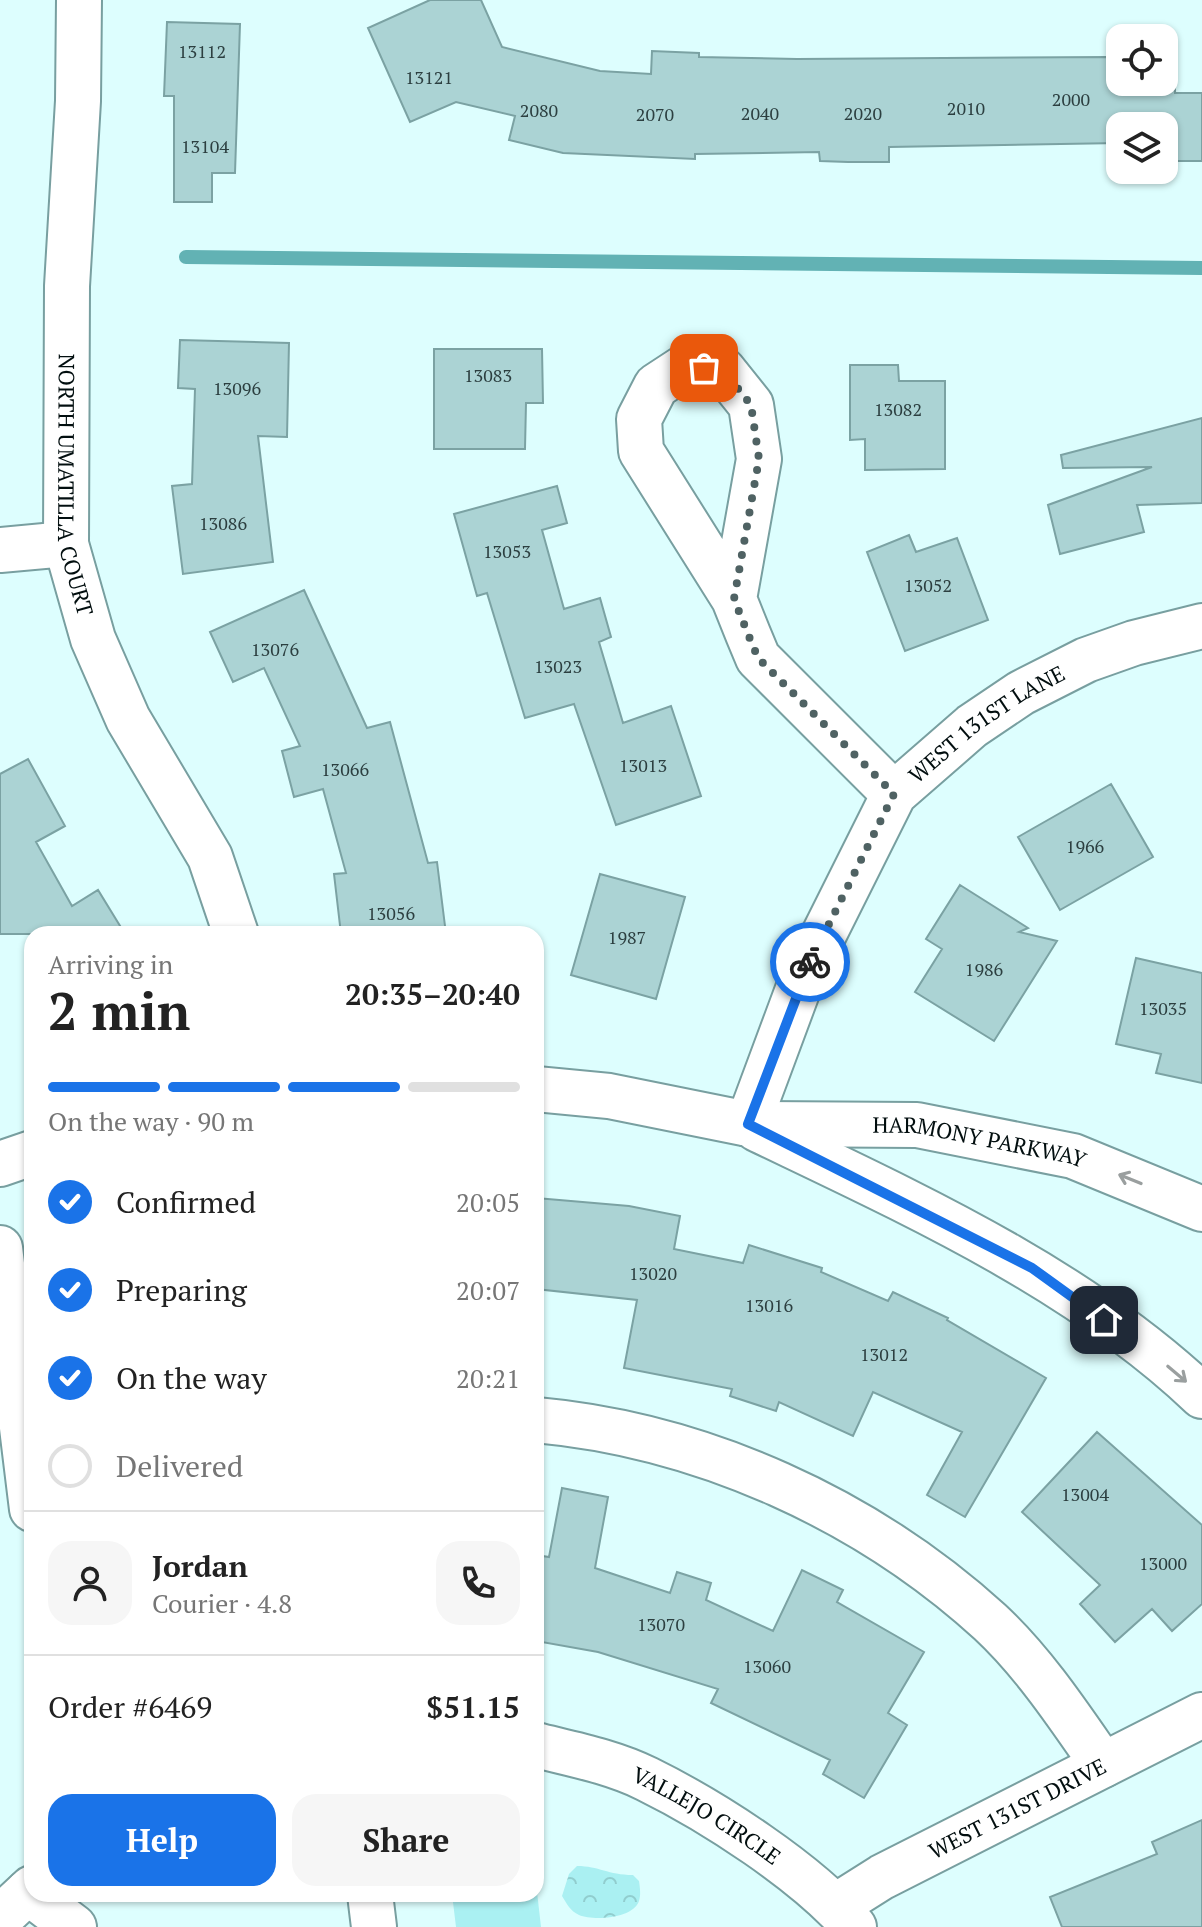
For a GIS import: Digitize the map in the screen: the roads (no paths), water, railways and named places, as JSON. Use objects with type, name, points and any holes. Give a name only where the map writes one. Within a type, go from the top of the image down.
[{"type":"street","name":"NORTH UMATILLA COURT","points":[[79,0],[78,101],[67,286],[69,400],[66,544],[93,639],[128,719],[210,857],[233,926]]},
{"type":"street","points":[[734,599],[759,459],[751,405],[723,370],[685,367],[656,386],[639,419],[641,451],[734,599],[758,658],[894,794]]},
{"type":"street","points":[[0,550],[66,544]]},
{"type":"street","name":"WEST 131ST LANE","points":[[748,1124],[803,976],[894,794],[972,726],[1021,693],[1086,660],[1202,626]]},
{"type":"street","name":"HARMONY PARKWAY","points":[[544,1090],[609,1096],[748,1124],[917,1125],[1073,1156],[1202,1209]]},
{"type":"street","name":"HARMONY PARKWAY","points":[[748,1124],[1032,1268],[1177,1373],[1202,1396]]},
{"type":"street","points":[[0,1164],[24,1156]]},
{"type":"street","points":[[0,1248],[24,1444]]},
{"type":"street","points":[[544,1421],[600,1426],[717,1460],[828,1508],[919,1564],[991,1624],[1061,1703],[1103,1765]]},
{"type":"street","points":[[0,1516],[24,1511]]},
{"type":"street","name":"WEST 131ST DRIVE","points":[[845,1917],[882,1877],[1202,1715]]},
{"type":"street","name":"VALLEJO CIRCLE","points":[[544,1747],[644,1777],[711,1815],[845,1917]]},
{"type":"street","points":[[20,1900],[74,1927]]},
{"type":"street","points":[[371,1902],[374,1927]]},
{"type":"waterway","points":[[186,257],[1202,268]]}]
